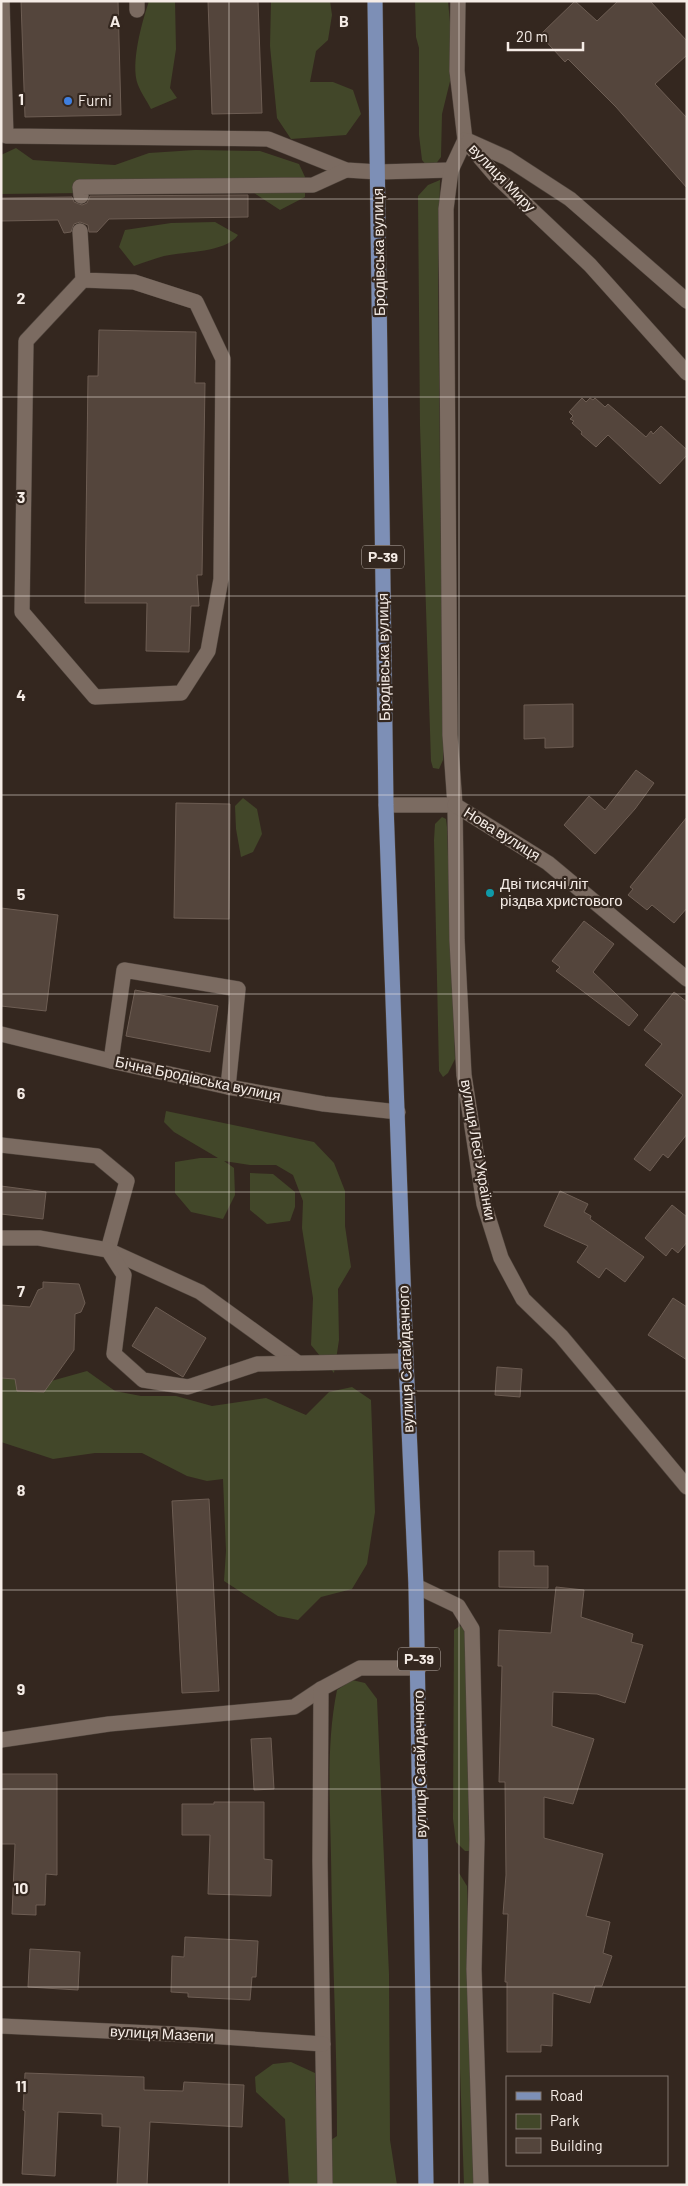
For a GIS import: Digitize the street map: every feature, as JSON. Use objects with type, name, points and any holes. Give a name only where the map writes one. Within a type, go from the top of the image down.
[{"type":"main road","name":"Бродівська вулиця","points":[[375,1],[386,805],[398,1133]]},
{"type":"main road","name":"вулиця Сагайдачного","points":[[398,1133],[419,1668],[426,2185]]},
{"type":"street","points":[[2,1],[3,136],[268,140],[346,170],[378,172],[451,170]]},
{"type":"street","points":[[458,1],[457,71],[465,140]]},
{"type":"street","name":"вулиця Лесі Українки","points":[[465,140],[451,170],[446,209],[450,735],[455,805],[457,940],[464,1075],[484,1204],[501,1258],[523,1299],[561,1336],[687,1487]]},
{"type":"street","name":"вулиця Миру","points":[[465,140],[507,158],[570,199],[687,301]]},
{"type":"street","name":"вулиця Миру","points":[[465,140],[495,175],[590,265],[687,373]]},
{"type":"street","points":[[81,196],[80,188],[314,185],[346,170]]},
{"type":"street","points":[[80,231],[83,280],[26,341],[22,612],[95,697],[181,693],[208,651],[221,579],[223,359],[196,302],[134,282],[83,280]]},
{"type":"street","points":[[386,805],[455,805]]},
{"type":"street","name":"Нова вулиця","points":[[455,805],[548,863],[687,979]]},
{"type":"street","points":[[111,1061],[124,970],[238,989],[228,1087]]},
{"type":"street","name":"Бічна Бродівська вулиця","points":[[1,1034],[228,1087],[324,1104],[398,1112]]},
{"type":"street","points":[[1,1145],[97,1156],[127,1181],[108,1250],[124,1276],[114,1354],[143,1380],[188,1387],[257,1364],[406,1361]]},
{"type":"street","points":[[1,1238],[39,1238],[108,1250],[200,1292],[298,1363]]},
{"type":"street","points":[[416,1586],[458,1606],[472,1629],[476,1839],[474,1969],[481,2185]]},
{"type":"street","points":[[1,1740],[109,1724],[294,1707],[321,1689],[360,1668],[419,1668]]},
{"type":"street","points":[[321,1689],[320,1861],[325,2185]]},
{"type":"street","name":"вулиця Мазепи","points":[[1,2026],[194,2035],[323,2044]]},
{"type":"green space","points":[[149,1],[175,1],[176,49],[170,88],[177,98],[151,109],[138,85],[135,66],[140,31]]},
{"type":"green space","points":[[271,1],[330,1],[332,15],[328,40],[316,51],[310,82],[333,82],[353,90],[361,114],[346,135],[291,139],[277,118],[270,46]]},
{"type":"green space","points":[[415,1],[448,1],[454,65],[442,114],[441,157],[435,165],[427,166],[422,160],[419,135],[419,48],[416,37]]},
{"type":"green space","points":[[16,148],[33,160],[115,165],[149,153],[195,150],[260,151],[299,164],[305,177],[305,197],[280,210],[251,191],[1,194],[1,155]]},
{"type":"green space","points":[[440,180],[438,284],[443,760],[439,769],[433,768],[431,761],[420,426],[418,196],[428,185]]},
{"type":"green space","points":[[215,222],[238,235],[232,241],[215,248],[164,256],[134,266],[119,247],[125,230],[171,223]]},
{"type":"green space","points":[[243,798],[257,809],[262,834],[253,852],[241,857],[236,829],[235,806]]},
{"type":"green space","points":[[442,817],[446,819],[447,827],[455,1059],[448,1073],[443,1077],[439,1071],[434,840],[435,824]]},
{"type":"green space","points":[[166,1111],[314,1142],[334,1163],[345,1191],[345,1226],[351,1267],[338,1289],[339,1340],[334,1373],[311,1345],[313,1298],[302,1228],[303,1201],[293,1175],[276,1165],[250,1165],[224,1161],[234,1168],[235,1195],[223,1219],[191,1212],[175,1193],[175,1162],[200,1158],[218,1158],[174,1132],[164,1122]]},
{"type":"green space","points":[[250,1173],[273,1174],[295,1192],[295,1207],[290,1221],[267,1224],[250,1210]]},
{"type":"green space","points":[[87,1371],[115,1391],[141,1396],[176,1396],[212,1406],[266,1398],[306,1415],[329,1392],[352,1387],[371,1400],[375,1512],[367,1564],[352,1589],[321,1597],[298,1620],[278,1616],[224,1581],[226,1551],[223,1479],[207,1481],[187,1476],[142,1453],[95,1453],[53,1459],[1,1442],[1,1376],[44,1383]]},
{"type":"green space","points":[[460,1626],[465,1628],[469,1851],[465,1851],[456,1842],[453,1819],[454,1630]]},
{"type":"green space","points":[[352,1680],[365,1683],[377,1699],[389,1974],[390,2140],[397,2185],[332,2185],[328,2142],[337,2136],[330,1793],[331,1731],[337,1690]]},
{"type":"green space","points":[[459,1873],[467,1886],[476,2185],[464,2185],[460,2069]]},
{"type":"green space","points":[[291,2062],[315,2073],[319,2185],[289,2185],[285,2119],[256,2092],[255,2077],[273,2064]]},
{"type":"building","points":[[21,1],[118,1],[121,115],[25,117]]},
{"type":"building","points":[[208,1],[258,1],[262,113],[212,114]]},
{"type":"building","points":[[575,1],[597,21],[618,1],[650,1],[687,41],[687,55],[655,84],[687,118],[687,188],[616,107],[568,59],[565,62],[540,35]]},
{"type":"building","points":[[248,195],[248,217],[109,219],[97,232],[89,232],[88,225],[80,222],[74,224],[71,232],[64,233],[58,220],[1,221],[1,198],[72,197],[74,202],[82,205],[87,203],[90,196]]},
{"type":"building","points":[[99,330],[196,332],[195,383],[205,383],[202,575],[197,575],[199,606],[191,606],[189,652],[146,651],[147,603],[85,603],[88,376],[98,376]]},
{"type":"building","points":[[582,398],[586,402],[590,398],[593,400],[595,398],[605,407],[608,404],[646,437],[651,431],[653,434],[661,426],[687,450],[687,455],[660,484],[608,435],[596,447],[581,434],[582,432],[572,423],[574,421],[570,419],[573,416],[569,412]]},
{"type":"building","points":[[573,704],[573,747],[545,748],[545,738],[524,739],[524,705]]},
{"type":"building","points":[[636,770],[654,783],[635,809],[595,854],[564,825],[589,796],[605,810]]},
{"type":"building","points":[[176,803],[230,804],[229,919],[174,918]]},
{"type":"building","points":[[687,817],[687,908],[674,923],[652,905],[647,910],[628,895],[633,889],[630,887]]},
{"type":"building","points":[[1,908],[58,915],[46,1011],[1,1006]]},
{"type":"building","points":[[584,921],[614,944],[593,972],[638,1015],[629,1026],[556,971],[560,967],[552,961]]},
{"type":"building","points":[[135,990],[218,1006],[210,1052],[126,1036]]},
{"type":"building","points":[[674,992],[687,1002],[687,1134],[668,1158],[663,1154],[650,1171],[634,1159],[683,1095],[645,1065],[662,1044],[644,1030]]},
{"type":"building","points":[[1,1186],[46,1192],[43,1219],[1,1214]]},
{"type":"building","points":[[560,1191],[588,1204],[584,1212],[591,1216],[590,1219],[644,1257],[625,1282],[606,1268],[599,1278],[577,1262],[588,1246],[544,1226]]},
{"type":"building","points":[[672,1205],[687,1217],[687,1242],[678,1253],[672,1248],[666,1256],[645,1238]]},
{"type":"building","points":[[43,1282],[79,1284],[85,1303],[81,1312],[75,1314],[74,1350],[44,1392],[17,1391],[15,1379],[1,1378],[1,1305],[30,1307],[38,1290],[43,1288]]},
{"type":"building","points":[[673,1298],[687,1307],[687,1360],[648,1335]]},
{"type":"building","points":[[156,1307],[206,1338],[183,1377],[132,1346]]},
{"type":"building","points":[[497,1367],[522,1369],[520,1397],[495,1395]]},
{"type":"building","points":[[209,1499],[219,1691],[182,1693],[172,1501]]},
{"type":"building","points":[[499,1551],[534,1551],[534,1566],[548,1566],[548,1588],[499,1587]]},
{"type":"building","points":[[556,1587],[584,1590],[581,1617],[633,1634],[631,1642],[643,1645],[625,1703],[597,1694],[553,1692],[552,1726],[594,1739],[573,1804],[544,1797],[544,1838],[603,1854],[586,1916],[610,1922],[603,1953],[612,1956],[602,1986],[595,1986],[590,2003],[553,1993],[552,2046],[541,2045],[541,2052],[507,2052],[507,1982],[505,1982],[508,1914],[503,1914],[506,1875],[505,1782],[499,1782],[502,1666],[498,1666],[499,1630],[551,1633]]},
{"type":"building","points":[[271,1738],[274,1789],[254,1790],[251,1739]]},
{"type":"building","points":[[1,1774],[57,1774],[57,1875],[46,1874],[45,1905],[36,1905],[36,1915],[12,1914],[15,1844],[1,1844]]},
{"type":"building","points":[[214,1802],[264,1802],[264,1859],[272,1860],[271,1896],[208,1894],[210,1835],[182,1835],[182,1804],[214,1804]]},
{"type":"building","points":[[185,1937],[258,1941],[256,1977],[252,1977],[250,2000],[188,1997],[188,1993],[171,1992],[172,1956],[184,1957]]},
{"type":"building","points":[[30,1949],[80,1952],[78,1990],[28,1987]]},
{"type":"building","points":[[25,2073],[144,2077],[144,2090],[183,2091],[184,2082],[244,2085],[242,2127],[150,2122],[147,2185],[117,2185],[120,2127],[102,2126],[102,2114],[58,2112],[55,2176],[22,2174]]},
{"type":"place","name":"Furni","points":[[68,101]]},
{"type":"place","name":"Дві тисячі літ різдва христового","points":[[490,893]]}]
